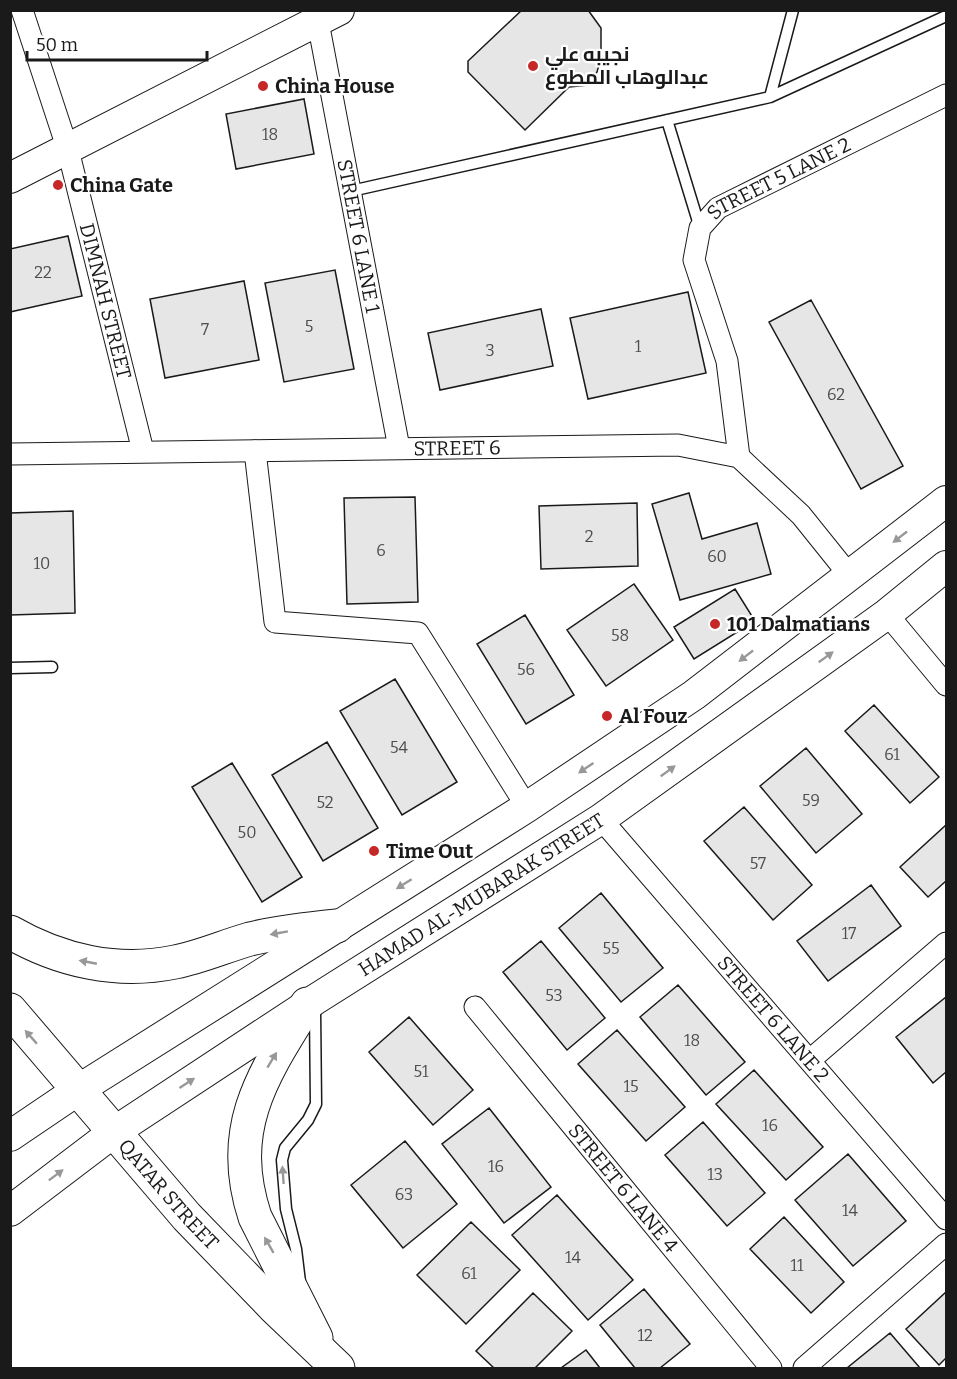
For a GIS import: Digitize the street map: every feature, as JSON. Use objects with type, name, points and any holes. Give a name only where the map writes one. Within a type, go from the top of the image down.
[{"type":"main road","points":[[10,178],[68,150],[315,20]]},
{"type":"main road","points":[[10,1136],[78,1090],[527,807],[694,695],[946,501]]},
{"type":"main road","name":"HAMAD AL-MUBARAK STREET","points":[[10,1211],[114,1132],[311,1001],[601,819],[887,614],[946,566]]},
{"type":"main road","points":[[10,932],[34,945],[73,959],[123,966],[174,962],[279,933],[337,926]]},
{"type":"main road","points":[[311,1001],[259,1084],[244,1139],[244,1159],[249,1198],[263,1235],[330,1361]]},
{"type":"main road","name":"QATAR STREET","points":[[10,1010],[188,1217],[330,1361]]},
{"type":"street","name":"DIMNAH STREET","points":[[22,10],[68,150],[143,451]]},
{"type":"street","name":"STREET 6 LANE 1","points":[[315,20],[351,191],[399,448]]},
{"type":"street","name":"STREET 5 LANE 2","points":[[739,457],[727,361],[694,260],[700,228],[717,208],[946,95]]},
{"type":"street","name":"STREET 6","points":[[10,454],[678,445],[739,457]]},
{"type":"street","points":[[255,451],[275,622],[418,633],[527,807]]},
{"type":"street","points":[[739,457],[801,515],[849,576]]},
{"type":"street","points":[[887,614],[946,685]]},
{"type":"street","name":"STREET 6 LANE 2","points":[[601,819],[946,1219]]},
{"type":"street","points":[[810,1060],[946,943]]},
{"type":"street","name":"STREET 6 LANE 4","points":[[475,1007],[771,1368]]},
{"type":"street","points":[[804,1368],[946,1244]]},
{"type":"lane","points":[[770,97],[793,10]]},
{"type":"lane","points":[[351,191],[770,97],[946,16]]},
{"type":"lane","points":[[667,120],[700,228]]},
{"type":"lane","points":[[10,668],[52,667]]},
{"type":"lane","points":[[295,1293],[301,1276],[286,1209],[282,1160],[285,1148],[308,1120],[316,1104],[311,1001]]},
{"type":"building","name":"نجيبه علي عبدالوهاب المطوع","points":[[522,10],[588,10],[601,28],[601,58],[597,72],[589,85],[569,87],[525,130],[468,72],[468,61]]},
{"type":"building","points":[[304,99],[314,154],[236,169],[226,114]]},
{"type":"building","points":[[68,236],[82,296],[10,312],[10,249]]},
{"type":"building","points":[[335,270],[354,369],[284,382],[265,283]]},
{"type":"building","points":[[244,281],[259,360],[165,378],[150,299]]},
{"type":"building","points":[[688,292],[706,373],[588,399],[570,318]]},
{"type":"building","points":[[811,300],[903,466],[861,489],[769,322]]},
{"type":"building","points":[[541,309],[553,366],[440,390],[428,333]]},
{"type":"building","points":[[689,493],[702,539],[757,523],[771,574],[680,600],[652,504]]},
{"type":"building","points":[[415,497],[418,602],[347,604],[344,498]]},
{"type":"building","points":[[637,503],[638,566],[541,569],[539,506]]},
{"type":"building","points":[[73,511],[75,613],[10,615],[10,513]]},
{"type":"building","points":[[634,584],[673,640],[606,686],[567,630]]},
{"type":"building","name":"101 Dalmatians","points":[[735,589],[755,621],[694,659],[674,627]]},
{"type":"building","points":[[525,615],[574,695],[526,724],[477,644]]},
{"type":"building","points":[[395,679],[457,782],[402,815],[340,711]]},
{"type":"building","points":[[874,705],[939,777],[910,803],[845,731]]},
{"type":"building","points":[[327,742],[378,828],[323,861],[272,775]]},
{"type":"building","points":[[806,748],[862,814],[816,853],[760,786]]},
{"type":"building","points":[[232,763],[302,877],[262,902],[192,787]]},
{"type":"building","points":[[744,807],[812,885],[773,920],[704,841]]},
{"type":"building","points":[[946,825],[946,881],[928,897],[900,867]]},
{"type":"building","points":[[871,885],[901,926],[828,981],[797,941]]},
{"type":"building","points":[[601,893],[663,968],[621,1002],[559,928]]},
{"type":"building","points":[[541,941],[605,1018],[567,1050],[503,972]]},
{"type":"building","points":[[678,985],[745,1062],[706,1095],[640,1017]]},
{"type":"building","points":[[946,997],[946,1072],[933,1083],[896,1037]]},
{"type":"building","points":[[409,1017],[473,1090],[433,1125],[369,1052]]},
{"type":"building","points":[[617,1030],[685,1107],[646,1141],[578,1064]]},
{"type":"building","points":[[754,1070],[823,1147],[786,1180],[716,1104]]},
{"type":"building","points":[[489,1108],[551,1187],[504,1223],[442,1144]]},
{"type":"building","points":[[703,1122],[765,1193],[727,1226],[665,1155]]},
{"type":"building","points":[[405,1141],[457,1204],[403,1248],[351,1185]]},
{"type":"building","points":[[848,1154],[906,1221],[853,1266],[795,1200]]},
{"type":"building","points":[[557,1195],[633,1280],[588,1320],[512,1235]]},
{"type":"building","points":[[784,1217],[844,1282],[811,1313],[750,1249]]},
{"type":"building","points":[[471,1222],[520,1270],[466,1324],[417,1275]]},
{"type":"building","points":[[644,1289],[690,1344],[660,1368],[635,1368],[600,1325]]},
{"type":"building","points":[[946,1292],[946,1358],[939,1365],[906,1329]]},
{"type":"building","points":[[533,1293],[572,1331],[535,1368],[494,1368],[476,1351]]},
{"type":"building","points":[[890,1333],[920,1368],[847,1368]]},
{"type":"building","points":[[586,1350],[600,1368],[561,1368]]},
{"type":"place","name":"نجيبه علي عبدالوهاب المطوع","points":[[533,66]]},
{"type":"place","name":"China House","points":[[263,86]]},
{"type":"place","name":"China Gate","points":[[58,185]]},
{"type":"place","name":"101 Dalmatians","points":[[715,624]]},
{"type":"place","name":"Al Fouz","points":[[607,716]]},
{"type":"place","name":"Time Out","points":[[374,851]]}]
